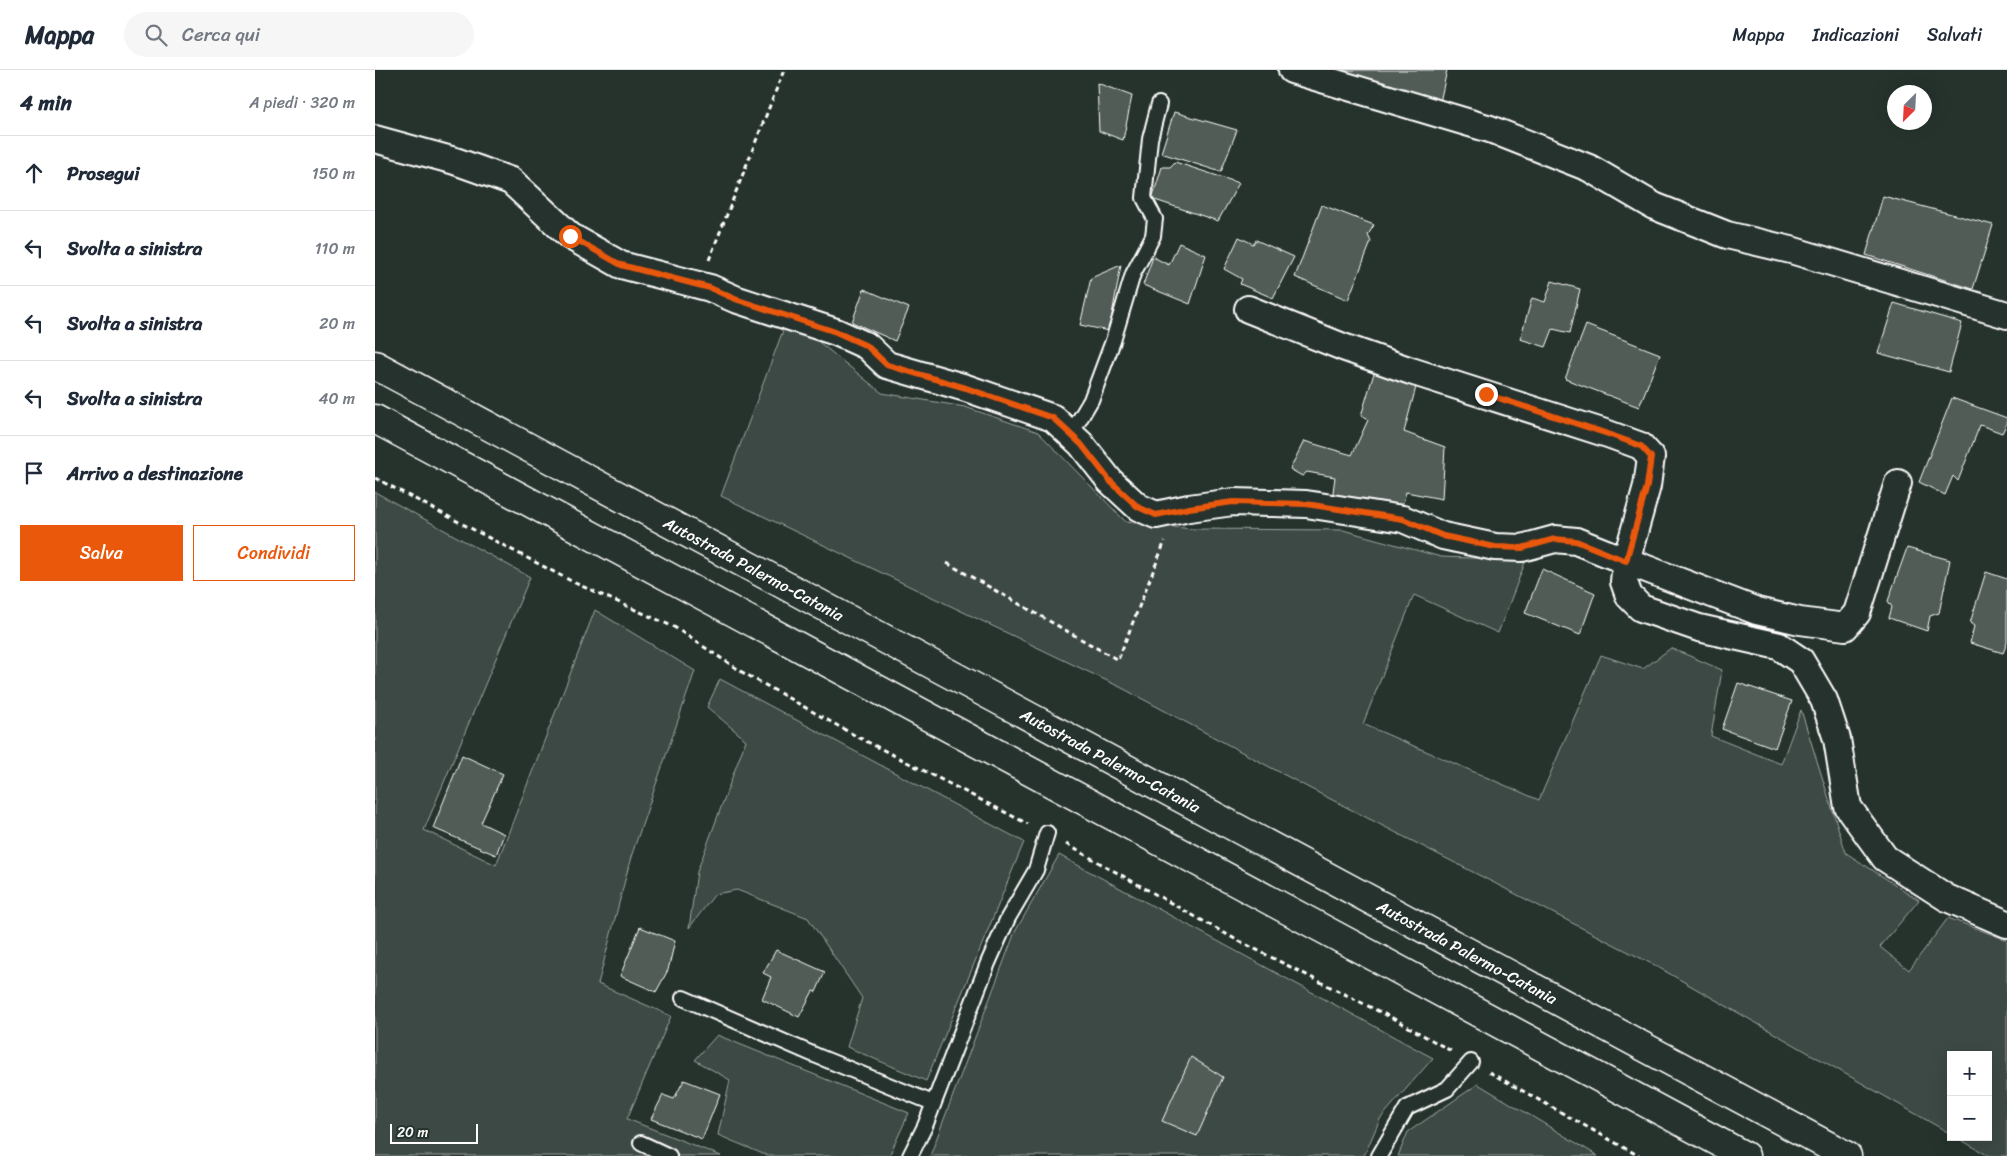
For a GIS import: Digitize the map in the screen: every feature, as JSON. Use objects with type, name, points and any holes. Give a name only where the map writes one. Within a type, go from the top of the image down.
[{"type":"highway","name":"Autostrada Palermo-Catania","points":[[375,365],[1847,1156]]},
{"type":"highway","points":[[375,419],[1745,1156]]},
{"type":"street","points":[[1292,70],[1490,129],[1589,168],[1654,206],[1727,235],[1791,250],[2007,315]]},
{"type":"street","points":[[375,139],[455,160],[511,181],[570,236],[621,265],[710,288],[743,302],[836,332],[867,346],[887,365],[966,388],[1053,418],[1081,444],[1110,481],[1138,507],[1156,515],[1233,502],[1306,504],[1403,519],[1443,536],[1495,547],[1522,548],[1555,539],[1576,541],[1757,611],[1801,621],[1845,627],[1857,613],[1898,483]]},
{"type":"street","points":[[1248,309],[1343,347],[1411,371],[1641,446],[1651,457],[1647,486],[1626,561],[1625,582],[1629,596],[1641,608],[1699,628],[1779,646],[1801,661],[1824,700],[1834,731],[1848,807],[1885,858],[1947,898],[2007,924]]},
{"type":"lane","points":[[1071,434],[1091,400],[1113,341],[1133,274],[1153,236],[1155,219],[1144,198],[1150,139],[1159,104]]},
{"type":"lane","points":[[910,1156],[925,1126],[988,963],[1008,918],[1036,870],[1047,833]]},
{"type":"lane","points":[[683,998],[817,1056],[933,1103]]},
{"type":"lane","points":[[1379,1156],[1407,1108],[1447,1089],[1471,1062]]},
{"type":"lane","points":[[641,1143],[669,1156]]},
{"type":"path","points":[[699,285],[784,70]]},
{"type":"path","points":[[375,478],[575,583],[674,627],[742,672],[856,736],[1047,833],[1235,939],[1396,1020],[1639,1156]]},
{"type":"path","points":[[947,563],[1118,660],[1178,510]]},
{"type":"shaded area","points":[[788,317],[882,393],[965,407],[1038,432],[1126,522],[1193,529],[1343,530],[1441,557],[1526,560],[1498,633],[1414,595],[1363,724],[1539,800],[1601,655],[1643,669],[1671,648],[1722,670],[1711,736],[1781,764],[1801,710],[1846,853],[1919,900],[1880,947],[1909,970],[1948,918],[2007,940],[2007,1156],[1989,1156],[1963,1141],[1992,1141],[1992,1051],[1947,1051],[1947,1132],[1656,966],[1309,788],[1122,688],[721,496]]},
{"type":"shaded area","points":[[375,492],[530,577],[424,830],[496,865],[595,610],[695,671],[631,857],[598,984],[671,1016],[627,1119],[721,1156],[375,1156]]},
{"type":"shaded area","points":[[720,679],[1024,842],[926,1081],[847,1047],[862,998],[808,918],[737,890],[715,894],[689,928],[697,872],[746,740],[707,707]]},
{"type":"shaded area","points":[[1059,855],[1433,1058],[1380,1119],[1364,1156],[930,1156],[1015,932]]},
{"type":"shaded area","points":[[717,1035],[909,1113],[889,1156],[768,1156],[718,1135],[730,1080],[695,1060]]},
{"type":"shaded area","points":[[1478,1084],[1598,1156],[1398,1156],[1408,1132]]},
{"type":"building","points":[[1316,70],[1447,70],[1439,107]]},
{"type":"building","points":[[1097,83],[1132,96],[1123,140],[1099,131]]},
{"type":"building","points":[[1174,112],[1237,130],[1221,172],[1161,153]]},
{"type":"building","points":[[1175,162],[1239,183],[1218,221],[1152,199],[1162,167],[1170,167]]},
{"type":"building","points":[[1883,196],[1993,225],[1973,289],[1866,255]]},
{"type":"building","points":[[1322,205],[1374,225],[1368,235],[1371,242],[1348,300],[1295,277]]},
{"type":"building","points":[[1239,237],[1253,244],[1256,240],[1294,257],[1273,298],[1240,284],[1242,279],[1224,269]]},
{"type":"building","points":[[1179,243],[1206,255],[1190,304],[1143,285],[1153,257],[1169,265]]},
{"type":"building","points":[[1121,265],[1109,331],[1080,325],[1091,278]]},
{"type":"building","points":[[1552,281],[1580,289],[1570,333],[1553,329],[1546,347],[1520,339],[1532,298],[1545,302]]},
{"type":"building","points":[[864,289],[909,308],[895,341],[852,322]]},
{"type":"building","points":[[1894,303],[1962,323],[1949,372],[1878,353]]},
{"type":"building","points":[[1586,325],[1660,354],[1639,407],[1565,379]]},
{"type":"building","points":[[1374,373],[1416,387],[1404,432],[1445,447],[1442,499],[1406,492],[1401,510],[1332,500],[1335,477],[1307,472],[1302,476],[1290,469],[1304,441],[1352,455],[1368,420],[1361,416]]},
{"type":"building","points":[[1952,398],[2007,418],[2007,423],[2002,433],[1980,425],[1958,481],[1953,476],[1945,495],[1919,482]]},
{"type":"building","points":[[1907,548],[1950,560],[1939,613],[1930,616],[1927,631],[1889,618],[1892,607],[1888,601]]},
{"type":"building","points":[[1542,569],[1595,593],[1580,635],[1525,613]]},
{"type":"building","points":[[1986,572],[2007,579],[2007,643],[2003,653],[1970,643],[1974,626],[1970,623]]},
{"type":"building","points":[[1738,683],[1792,701],[1775,748],[1722,729]]},
{"type":"building","points":[[462,755],[503,774],[481,823],[504,834],[496,855],[433,828]]},
{"type":"building","points":[[640,927],[675,941],[668,970],[656,992],[620,976]]},
{"type":"building","points":[[776,950],[825,972],[816,992],[813,991],[799,1017],[762,999],[771,977],[763,973]]},
{"type":"building","points":[[1191,1057],[1223,1077],[1197,1136],[1162,1121]]},
{"type":"building","points":[[684,1080],[720,1094],[702,1139],[651,1119],[663,1095],[674,1099]]},
{"type":"route","points":[[570,236],[621,265],[710,288],[774,313],[836,332],[867,346],[887,365],[966,388],[1053,418],[1081,444],[1110,481],[1138,507],[1156,515],[1233,502],[1306,504],[1403,519],[1443,536],[1495,547],[1522,548],[1555,539],[1576,541],[1626,561],[1647,486],[1651,457],[1641,446],[1486,394]]}]
